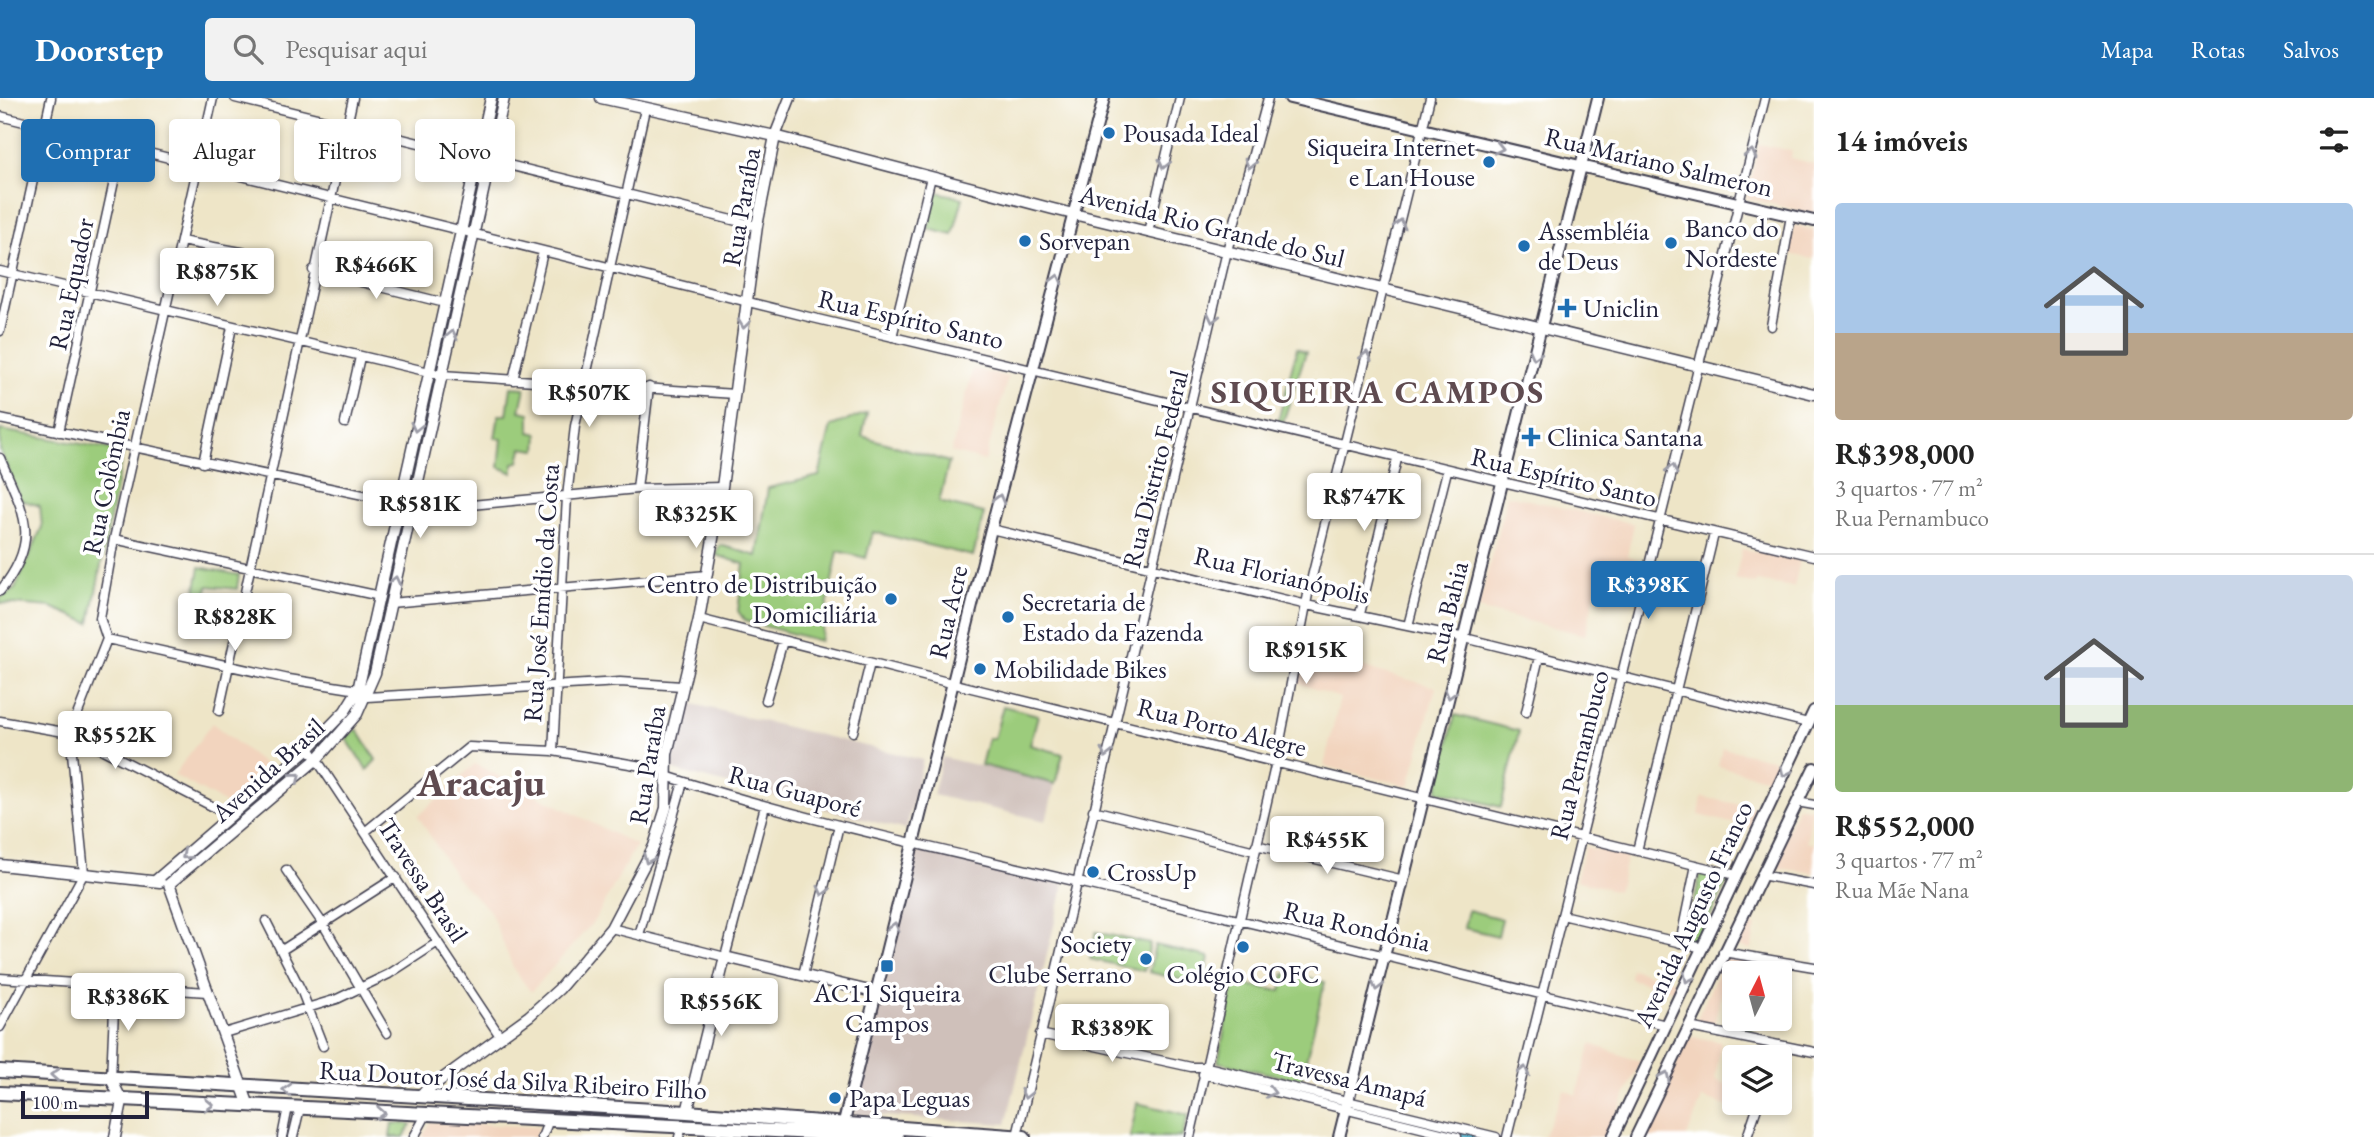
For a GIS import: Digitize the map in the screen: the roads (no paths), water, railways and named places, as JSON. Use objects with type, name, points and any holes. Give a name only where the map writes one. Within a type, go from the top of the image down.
[{"type":"main road","name":"Rua Acre","points":[[842,1132],[955,684],[991,529],[1104,98]]},
{"type":"main road","name":"Rua Mariano Salmeron","points":[[1290,98],[1814,221]]},
{"type":"main road","name":"Rua Bahia","points":[[1339,1137],[1504,484],[1598,98]]},
{"type":"main road","name":"Avenida Augusto Franco","points":[[1613,1137],[1814,711]]},
{"type":"main road","name":"Avenida Augusto Franco","points":[[1636,1137],[1814,768]]},
{"type":"main road","name":"Rua Doutor José da Silva Ribeiro Filho","points":[[0,1071],[417,1098],[687,1112],[897,1137]]},
{"type":"main road","name":"Rua Doutor José da Silva Ribeiro Filho","points":[[0,1094],[549,1120],[680,1132],[842,1132],[1020,1137]]},
{"type":"street","points":[[45,119],[51,98]]},
{"type":"street","name":"Rua Colômbia","points":[[208,119],[213,98]]},
{"type":"street","points":[[234,98],[316,119]]},
{"type":"street","points":[[349,119],[353,98]]},
{"type":"street","name":"Avenida Brasil","points":[[486,119],[491,98]]},
{"type":"street","name":"Avenida Brasil","points":[[499,119],[504,98]]},
{"type":"street","name":"Avenida Rio Grande do Sul","points":[[601,98],[775,136],[1148,232],[1814,394]]},
{"type":"street","name":"Rua Paraíba","points":[[417,1098],[559,989],[611,928],[654,846],[666,808],[665,773],[682,686],[699,619],[722,487],[757,226],[775,136],[790,98]]},
{"type":"street","points":[[1148,232],[1180,98]]},
{"type":"street","name":"Rua Distrito Federal","points":[[1020,1137],[1040,1034],[1076,881],[1192,408],[1227,251],[1268,98]]},
{"type":"street","points":[[1190,1137],[1276,762],[1307,605],[1430,98]]},
{"type":"street","name":"Rua Pernambuco","points":[[1507,1137],[1765,98]]},
{"type":"street","name":"Rua José Emídio da Costa","points":[[553,751],[567,498],[575,426],[645,109]]},
{"type":"street","name":"Rua Espírito Santo","points":[[0,116],[21,121]]},
{"type":"street","points":[[515,168],[757,226]]},
{"type":"street","points":[[891,337],[931,177]]},
{"type":"street","points":[[0,331],[31,182]]},
{"type":"street","name":"Rua Equador","points":[[59,432],[114,182]]},
{"type":"street","name":"Rua Colômbia","points":[[84,873],[70,733],[107,639],[100,618],[114,539],[194,182]]},
{"type":"street","name":"Rua Espírito Santo","points":[[265,182],[891,337],[1814,556]]},
{"type":"street","points":[[219,711],[333,182]]},
{"type":"street","name":"Avenida Brasil","points":[[155,881],[309,748],[363,694],[398,503],[472,182]]},
{"type":"street","name":"Avenida Brasil","points":[[169,884],[318,758],[358,713],[390,603],[486,182]]},
{"type":"street","points":[[1771,326],[1791,216]]},
{"type":"street","points":[[181,241],[253,254]]},
{"type":"street","points":[[513,380],[543,252]]},
{"type":"street","points":[[313,270],[445,303]]},
{"type":"street","points":[[0,271],[442,375],[735,394]]},
{"type":"street","points":[[203,463],[232,327]]},
{"type":"street","points":[[345,424],[360,357]]},
{"type":"street","points":[[637,489],[649,387]]},
{"type":"street","points":[[0,419],[412,507],[445,510],[637,489],[722,487]]},
{"type":"street","points":[[0,458],[28,528],[22,550],[0,591]]},
{"type":"street","points":[[1360,614],[1397,459]]},
{"type":"street","points":[[1408,626],[1447,471]]},
{"type":"street","name":"Rua Florianópolis","points":[[991,529],[1307,605],[1465,638],[1808,723]]},
{"type":"street","points":[[1637,851],[1714,534]]},
{"type":"street","points":[[114,539],[380,596]]},
{"type":"street","points":[[390,603],[707,575]]},
{"type":"street","name":"Rua Porto Alegre","points":[[699,619],[1736,874]]},
{"type":"street","points":[[107,639],[363,694],[620,682],[682,686]]},
{"type":"street","points":[[766,700],[783,641]]},
{"type":"street","points":[[1526,712],[1539,657]]},
{"type":"street","points":[[853,732],[870,663]]},
{"type":"street","points":[[0,721],[70,733],[231,816]]},
{"type":"street","name":"Rua Guaporé","points":[[366,831],[464,749],[483,746],[553,751],[665,773],[683,782],[765,806],[915,844]]},
{"type":"street","name":"Travessa Brasil","points":[[309,748],[500,1036]]},
{"type":"street","name":"Rua Paraíba","points":[[639,935],[683,782]]},
{"type":"street","points":[[1797,802],[1814,805]]},
{"type":"street","points":[[687,1112],[765,806]]},
{"type":"street","points":[[1093,810],[1404,880]]},
{"type":"street","points":[[803,975],[839,825]]},
{"type":"street","name":"Rua Rondônia","points":[[915,844],[1385,953],[1666,1025]]},
{"type":"street","points":[[0,865],[169,884],[250,1106]]},
{"type":"street","points":[[1680,943],[1696,865]]},
{"type":"street","points":[[286,870],[323,924],[387,1033]]},
{"type":"street","points":[[0,1027],[84,873]]},
{"type":"street","points":[[1762,875],[1814,885]]},
{"type":"street","points":[[282,950],[396,877]]},
{"type":"street","points":[[1562,915],[1703,948]]},
{"type":"street","points":[[266,921],[282,950],[324,1046]]},
{"type":"street","points":[[611,928],[878,993]]},
{"type":"street","points":[[224,1033],[362,988],[438,942]]},
{"type":"street","points":[[1723,952],[1814,967]]},
{"type":"street","points":[[0,978],[207,992]]},
{"type":"street","points":[[115,986],[111,1079],[122,1101],[115,1137]]},
{"type":"street","points":[[1689,1027],[1780,1045]]},
{"type":"street","name":"Travessa Amapá","points":[[1040,1034],[1496,1137]]},
{"type":"street","points":[[1792,1047],[1814,1052]]},
{"type":"street","name":"Travessa Amapá","points":[[1348,1105],[1457,1137]]},
{"type":"street","points":[[282,1137],[294,1108]]},
{"type":"street","points":[[293,1137],[294,1108]]},
{"type":"street","points":[[414,1137],[426,1115]]},
{"type":"street","points":[[1747,1137],[1755,1115]]},
{"type":"street","points":[[542,1137],[549,1120]]},
{"type":"waterway","points":[[492,119],[497,98]]},
{"type":"waterway","points":[[468,226],[478,182]]},
{"type":"waterway","points":[[436,367],[465,240]]},
{"type":"waterway","points":[[414,464],[433,380]]},
{"type":"waterway","points":[[373,658],[402,514]]},
{"type":"waterway","points":[[1378,1113],[1478,1137]]},
{"type":"place","name":"Pousada Ideal","points":[[1109,133]]},
{"type":"place","name":"Siqueira Internet e Lan House","points":[[1489,162]]},
{"type":"place","name":"Sorvepan","points":[[1025,241]]},
{"type":"place","name":"Banco do Nordeste","points":[[1671,243]]},
{"type":"place","name":"Assembléia de Deus","points":[[1524,246]]},
{"type":"place","name":"Uniclin","points":[[1567,308]]},
{"type":"place","name":"Clinica Santana","points":[[1531,437]]},
{"type":"place","name":"Centro de Distribuição Domiciliária","points":[[891,599]]},
{"type":"place","name":"Secretaria de Estado da Fazenda","points":[[1008,617]]},
{"type":"place","name":"Mobilidade Bikes","points":[[980,669]]},
{"type":"place","name":"CrossUp","points":[[1093,872]]},
{"type":"place","name":"Colégio COFC","points":[[1243,947]]},
{"type":"place","name":"Society Clube Serrano","points":[[1146,959]]},
{"type":"place","name":"AC11 Siqueira Campos","points":[[887,966]]},
{"type":"place","name":"Papa Leguas","points":[[835,1098]]},
{"type":"district","name":"SIQUEIRA CAMPOS","points":[[1378,391]]},
{"type":"district","name":"Aracaju","points":[[481,782]]}]
